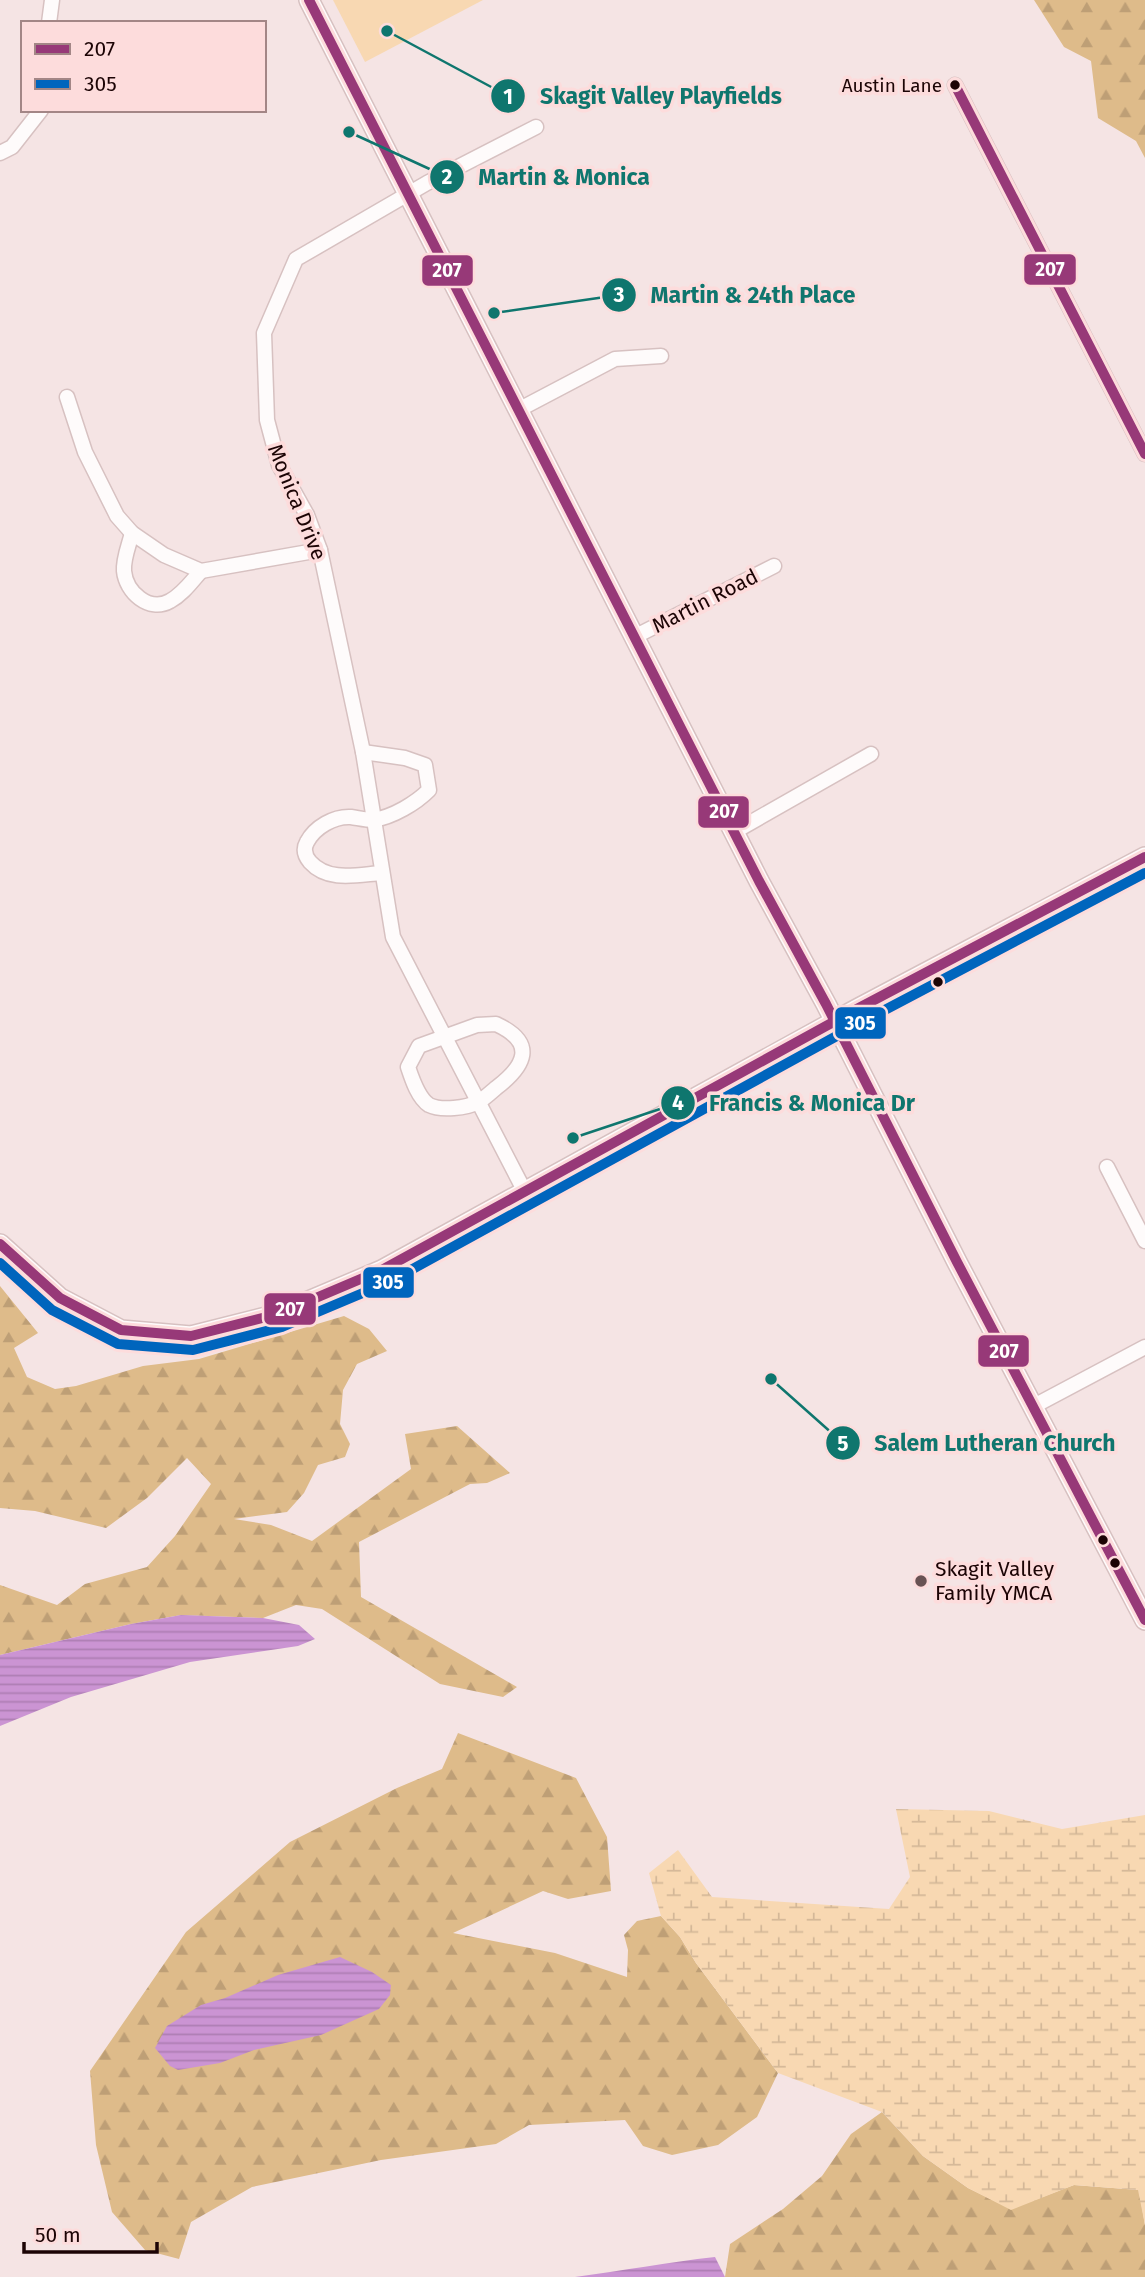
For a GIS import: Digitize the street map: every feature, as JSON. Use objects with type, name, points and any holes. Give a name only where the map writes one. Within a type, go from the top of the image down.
[{"type":"street","points":[[49,21],[52,0]]},
{"type":"street","name":"Martin Road","points":[[309,0],[734,832],[1145,1620]]},
{"type":"street","points":[[955,85],[1145,454]]},
{"type":"street","points":[[0,153],[12,147],[39,112]]},
{"type":"street","name":"Monica Drive","points":[[525,1192],[393,937],[363,752],[320,550],[307,515],[279,465],[267,420],[264,333],[296,259],[407,194],[536,127]]},
{"type":"street","points":[[520,410],[615,359],[661,356]]},
{"type":"street","points":[[67,397],[85,452],[117,516],[132,533],[164,555],[201,571],[320,550]]},
{"type":"street","points":[[132,533],[124,571],[130,590],[145,603],[168,603],[183,592],[201,571]]},
{"type":"street","name":"Martin Road","points":[[636,636],[774,566]]},
{"type":"street","points":[[363,752],[405,758],[425,765],[429,790],[415,804],[373,820],[348,817],[328,822],[315,830],[305,846],[306,857],[319,872],[345,876],[381,873]]},
{"type":"street","points":[[734,832],[871,754]]},
{"type":"street","points":[[0,1244],[60,1298],[121,1330],[191,1336],[278,1314],[382,1270],[834,1022],[1145,857]]},
{"type":"street","points":[[496,1024],[513,1032],[521,1042],[521,1060],[513,1075],[477,1102],[441,1108],[428,1104],[415,1086],[408,1067],[419,1046],[477,1025],[496,1024]]},
{"type":"street","points":[[1107,1167],[1145,1241]]},
{"type":"street","points":[[1034,1406],[1145,1347]]},
{"type":"green space","points":[[333,0],[483,0],[365,62]]},
{"type":"green space","points":[[1034,0],[1145,0],[1145,158],[1136,141],[1098,118],[1091,61],[1064,47]]},
{"type":"green space","points":[[0,1286],[38,1333],[14,1348],[27,1377],[55,1389],[76,1386],[143,1366],[199,1359],[344,1316],[369,1329],[387,1351],[357,1364],[343,1390],[340,1424],[350,1444],[345,1457],[318,1465],[304,1493],[287,1512],[234,1519],[271,1525],[312,1541],[411,1469],[405,1434],[457,1426],[510,1473],[487,1483],[470,1484],[359,1542],[361,1597],[517,1687],[503,1697],[440,1684],[322,1609],[296,1605],[263,1618],[181,1615],[0,1655],[0,1585],[57,1605],[85,1584],[147,1567],[175,1536],[211,1484],[187,1458],[147,1498],[106,1528],[35,1511],[0,1508]]},
{"type":"green space","points":[[458,1733],[576,1778],[607,1837],[611,1891],[568,1899],[543,1891],[453,1933],[555,1953],[627,1977],[628,1950],[624,1935],[637,1921],[661,1916],[680,1937],[696,1963],[778,2073],[757,2117],[718,2145],[672,2155],[643,2146],[625,2120],[529,2125],[496,2144],[381,2160],[252,2187],[191,2222],[179,2259],[145,2250],[112,2212],[96,2145],[90,2071],[186,1932],[290,1842],[397,1788],[442,1769]]},
{"type":"green space","points":[[896,1809],[989,1811],[1062,1829],[1145,1815],[1145,2225],[1138,2190],[1074,2185],[1011,2210],[968,2188],[923,2156],[882,2112],[778,2073],[696,1963],[680,1937],[661,1916],[649,1873],[678,1850],[712,1897],[889,1909],[910,1877]]},
{"type":"green space","points":[[882,2112],[923,2156],[968,2188],[1011,2209],[1074,2185],[1139,2190],[1145,2225],[1145,2277],[725,2277],[730,2244],[783,2209],[822,2176],[851,2134]]},
{"type":"shaded area","points":[[181,1615],[263,1618],[299,1625],[315,1639],[298,1646],[190,1662],[71,1697],[0,1726],[0,1655]]},
{"type":"shaded area","points":[[340,1957],[372,1972],[391,1985],[390,1995],[379,2009],[321,2035],[254,2050],[220,2063],[178,2070],[170,2066],[155,2048],[167,2026],[201,2005],[225,1998],[278,1975]]},
{"type":"shaded area","points":[[715,2257],[725,2277],[575,2277],[680,2261]]},
{"type":"transit line","name":"207","points":[[309,0],[759,881],[826,1004],[957,1262],[1145,1620]]},
{"type":"transit line","name":"207","points":[[955,85],[1145,454]]},
{"type":"transit line","name":"207","points":[[0,1244],[60,1298],[121,1330],[191,1336],[278,1314],[382,1270],[857,1009],[1145,857]]},
{"type":"transit line","name":"305","points":[[0,1263],[52,1310],[118,1344],[193,1350],[282,1327],[389,1282],[864,1021],[1145,873]]},
{"type":"place","name":"Skagit Valley Playfields","points":[[387,31]]},
{"type":"place","name":"Austin Lane","points":[[955,85]]},
{"type":"place","name":"Martin & Monica","points":[[349,132]]},
{"type":"place","name":"Martin & 24th Place","points":[[494,313]]},
{"type":"place","name":"Francis & Monica Dr","points":[[573,1138]]},
{"type":"place","name":"Salem Lutheran Church","points":[[771,1379]]},
{"type":"place","name":"Skagit Valley Family YMCA","points":[[921,1581]]}]
